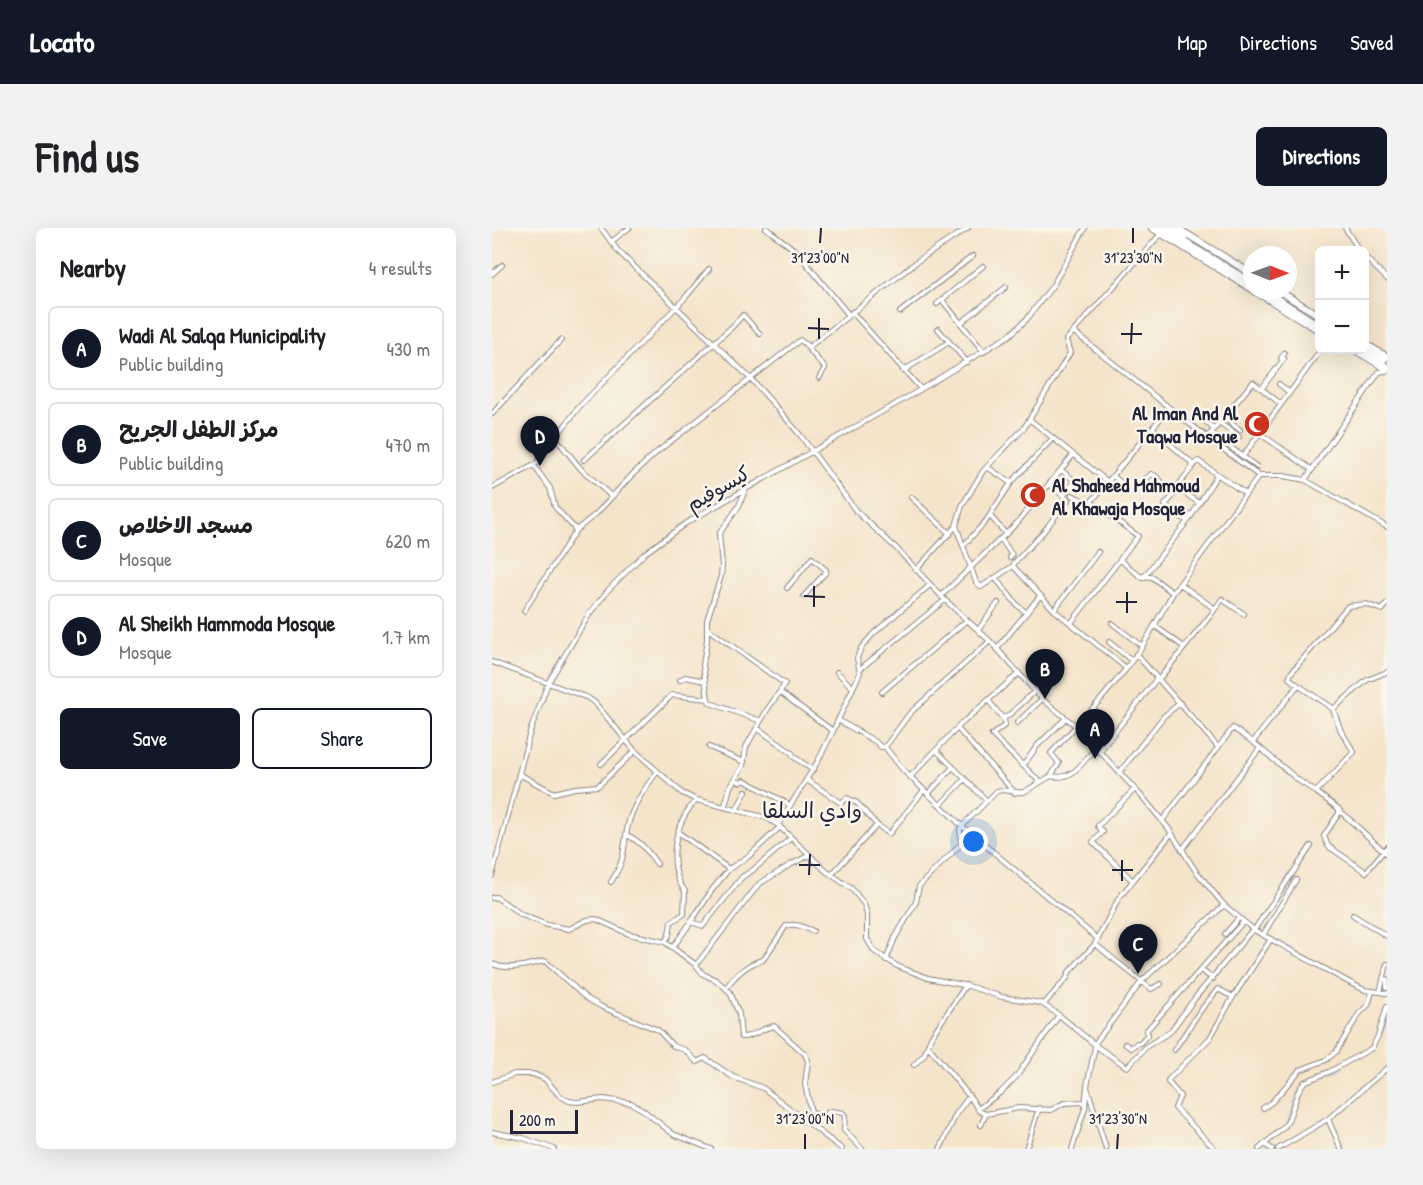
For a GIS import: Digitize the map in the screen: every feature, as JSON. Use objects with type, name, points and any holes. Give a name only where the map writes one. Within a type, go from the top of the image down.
[{"type":"highway","points":[[1169,228],[1243,280]]},
{"type":"highway","points":[[1157,232],[1243,274]]},
{"type":"highway","points":[[1276,300],[1315,326]]},
{"type":"highway","points":[[1286,300],[1315,318]]},
{"type":"highway","points":[[1369,350],[1387,359]]},
{"type":"highway","points":[[1362,354],[1383,370]]},
{"type":"main road","points":[[1178,228],[1243,268]]},
{"type":"main road","points":[[1157,232],[1243,282]]},
{"type":"main road","points":[[1273,300],[1315,326]]},
{"type":"main road","points":[[1294,300],[1315,313]]},
{"type":"main road","points":[[1369,346],[1387,359]]},
{"type":"main road","points":[[1357,354],[1383,370]]},
{"type":"street","points":[[601,228],[611,242],[778,408],[856,511],[896,548],[943,598],[990,641],[1042,699],[1076,726],[1162,821],[1195,870],[1224,905],[1254,930],[1354,986],[1372,992],[1387,993]]},
{"type":"street","points":[[611,242],[629,228]]},
{"type":"street","points":[[766,228],[787,243],[801,257],[921,389]]},
{"type":"street","points":[[524,612],[576,530],[596,514],[611,496],[657,452],[800,340],[809,346],[919,260],[968,228]]},
{"type":"street","name":"كيسوفيم","points":[[492,876],[530,732],[548,682],[590,613],[628,569],[666,536],[1010,335],[1027,319],[1053,285],[1085,228]]},
{"type":"street","points":[[1345,228],[1356,246]]},
{"type":"street","points":[[916,570],[956,526],[962,506],[987,467],[1024,428],[1070,353],[1066,340],[1157,232]]},
{"type":"street","points":[[900,312],[973,256]]},
{"type":"street","points":[[1369,260],[1387,279]]},
{"type":"street","points":[[492,274],[502,265]]},
{"type":"street","points":[[937,304],[983,266]]},
{"type":"street","points":[[492,488],[534,466],[579,407],[677,307],[709,270]]},
{"type":"street","points":[[962,322],[1006,287]]},
{"type":"street","points":[[942,300],[984,352]]},
{"type":"street","points":[[584,460],[743,315],[760,334]]},
{"type":"street","points":[[938,329],[967,362]]},
{"type":"street","points":[[1074,332],[1207,438],[1259,476],[1283,476],[1305,480],[1387,527]]},
{"type":"street","points":[[492,414],[561,340]]},
{"type":"street","points":[[903,371],[949,342]]},
{"type":"street","points":[[804,343],[825,368],[819,378]]},
{"type":"street","points":[[1262,388],[1284,360],[1281,358],[1285,353]]},
{"type":"street","points":[[1243,456],[1319,354]]},
{"type":"street","points":[[1305,480],[1383,370]]},
{"type":"street","points":[[1207,438],[1253,382],[1281,404]]},
{"type":"street","points":[[1279,384],[1289,392]]},
{"type":"street","points":[[1091,502],[1169,408]]},
{"type":"street","points":[[1198,415],[1212,431],[1257,467]]},
{"type":"street","points":[[1224,418],[1240,430]]},
{"type":"street","points":[[1029,419],[1108,482]]},
{"type":"street","points":[[1219,423],[1239,437]]},
{"type":"street","points":[[1152,428],[1194,465]]},
{"type":"street","points":[[1259,433],[1311,470]]},
{"type":"street","points":[[555,437],[581,469],[611,496]]},
{"type":"street","points":[[964,545],[990,516],[1011,483],[1053,438]]},
{"type":"street","points":[[673,947],[729,869],[749,856],[779,826],[813,771],[860,669],[943,598],[1006,534],[1073,455]]},
{"type":"street","points":[[1187,521],[1165,505],[1173,496],[1176,487],[1198,461],[1246,494]]},
{"type":"street","points":[[534,466],[550,488],[555,507],[576,530]]},
{"type":"street","points":[[987,467],[1011,483]]},
{"type":"street","points":[[1061,470],[1075,481],[1063,496]]},
{"type":"street","points":[[1113,476],[1133,493],[1151,474],[1173,492]]},
{"type":"street","points":[[1143,578],[1187,521],[1217,475]]},
{"type":"street","points":[[1052,776],[1059,763],[1051,753],[1102,699],[1126,669],[1155,626],[1173,593],[1259,476]]},
{"type":"street","points":[[956,526],[976,582],[981,587],[1013,566],[1068,500],[1049,484]]},
{"type":"street","points":[[1176,487],[1199,503]]},
{"type":"street","points":[[745,490],[739,506],[719,534],[721,576],[707,620],[703,665],[710,703],[760,721]]},
{"type":"street","points":[[1071,623],[1138,536],[1091,502],[1088,503],[1072,495]]},
{"type":"street","points":[[911,497],[950,534]]},
{"type":"street","points":[[990,516],[1006,534]]},
{"type":"street","points":[[1001,539],[1012,555],[1010,558]]},
{"type":"street","points":[[1054,610],[1098,552]]},
{"type":"street","points":[[788,588],[812,558],[826,572],[804,596]]},
{"type":"street","points":[[1120,560],[1143,578],[1152,577],[1173,593]]},
{"type":"street","points":[[1013,566],[1054,610],[1126,669]]},
{"type":"street","points":[[996,579],[1018,606],[1027,613]]},
{"type":"street","points":[[1180,584],[1215,609]]},
{"type":"street","points":[[860,669],[856,658],[868,638],[930,585]]},
{"type":"street","points":[[997,649],[1040,596]]},
{"type":"street","points":[[886,960],[894,938],[916,903],[919,886],[962,843],[960,830],[962,826],[987,801],[1000,790],[1024,792],[1052,776],[1071,775],[1097,750],[1159,678],[1221,599],[1244,614]]},
{"type":"street","points":[[978,630],[998,603]]},
{"type":"street","points":[[1316,792],[1354,752],[1341,731],[1332,709],[1288,678],[1348,606],[1366,604],[1382,610],[1387,604]]},
{"type":"street","points":[[882,692],[967,620]]},
{"type":"street","points":[[1112,622],[1143,645]]},
{"type":"street","points":[[1155,626],[1184,647]]},
{"type":"street","points":[[707,628],[784,683],[784,687],[760,721],[745,749],[744,762],[730,787],[725,806]]},
{"type":"street","points":[[885,747],[910,712],[990,641]]},
{"type":"street","points":[[1109,642],[1131,660]]},
{"type":"street","points":[[1136,654],[1218,747]]},
{"type":"street","points":[[492,662],[548,682],[596,703],[635,752],[682,793],[697,800],[767,818],[779,826],[862,900],[867,915],[866,935],[870,947],[886,960],[928,978],[966,985],[999,996],[1034,1000],[1044,1004],[1127,1067],[1147,1046],[1170,1032],[1254,930],[1311,846]]},
{"type":"street","points":[[837,672],[852,687]]},
{"type":"street","points":[[1332,709],[1367,680],[1387,672]]},
{"type":"street","points":[[910,777],[957,728],[1019,674]]},
{"type":"street","points":[[680,680],[685,676],[706,681]]},
{"type":"street","points":[[1253,742],[1298,685]]},
{"type":"street","points":[[1002,718],[1008,717],[1035,691]]},
{"type":"street","points":[[780,692],[833,731]]},
{"type":"street","points":[[601,764],[672,695],[708,699]]},
{"type":"street","points":[[1017,723],[1042,699]]},
{"type":"street","points":[[988,700],[1005,725],[992,735],[1040,782]]},
{"type":"street","points":[[1119,773],[1164,716],[1180,703]]},
{"type":"street","points":[[1023,766],[1037,746],[1066,718]]},
{"type":"street","points":[[838,720],[881,747],[885,747],[910,777],[962,826],[1098,939]]},
{"type":"street","points":[[757,728],[813,771]]},
{"type":"street","points":[[957,728],[1015,793]]},
{"type":"street","points":[[1162,821],[1233,728],[1298,780],[1337,806],[1386,851],[1366,872],[1328,846],[1324,836],[1339,810]]},
{"type":"street","points":[[709,747],[744,762]]},
{"type":"street","points":[[1182,850],[1260,748]]},
{"type":"street","points":[[936,750],[987,801]]},
{"type":"street","points":[[519,774],[554,793],[575,788],[595,787],[635,752]]},
{"type":"street","points":[[807,780],[841,803],[848,798],[889,834],[926,792],[953,767]]},
{"type":"street","points":[[611,882],[624,860],[627,835],[635,806],[657,772]]},
{"type":"street","points":[[940,805],[965,779]]},
{"type":"street","points":[[735,780],[741,782],[744,780],[790,805]]},
{"type":"street","points":[[1133,881],[1093,842],[1103,832],[1098,826],[1134,790]]},
{"type":"street","points":[[737,809],[746,791]]},
{"type":"street","points":[[665,942],[669,935],[671,922],[684,914],[685,891],[680,884],[674,858],[685,816],[697,800]]},
{"type":"street","points":[[832,874],[877,825]]},
{"type":"street","points":[[679,833],[729,869]]},
{"type":"street","points":[[1044,1004],[1095,944],[1111,910],[1172,834]]},
{"type":"street","points":[[627,835],[642,844],[650,858],[657,864]]},
{"type":"street","points":[[691,922],[703,926],[742,877],[791,838]]},
{"type":"street","points":[[696,965],[759,884],[810,855]]},
{"type":"street","points":[[1263,935],[1296,880]]},
{"type":"street","points":[[492,898],[496,897],[522,915],[547,925],[569,929],[587,920],[596,919],[629,934],[656,939],[673,947],[696,965],[703,974],[726,988],[735,1000],[741,1037],[749,1037],[774,1026],[794,1042],[808,1061],[805,1084],[811,1112],[821,1116],[831,1111],[843,1113],[844,1130],[862,1149]]},
{"type":"street","points":[[1072,1149],[1085,1102],[1096,1045],[1110,1022],[1142,981],[1224,905]]},
{"type":"street","points":[[1353,915],[1387,936]]},
{"type":"street","points":[[1225,933],[1239,918]]},
{"type":"street","points":[[1125,1044],[1131,1048],[1143,1040],[1148,1034],[1146,1031],[1243,922]]},
{"type":"street","points":[[726,988],[731,980],[753,962],[765,958],[786,926],[790,924],[813,931]]},
{"type":"street","points":[[1215,1149],[1175,1108],[1180,1096],[1168,1082],[1210,1038],[1233,997],[1271,939]]},
{"type":"street","points":[[1095,944],[1151,989],[1161,984]]},
{"type":"street","points":[[492,964],[514,968],[545,961],[586,998],[602,1007],[657,1029],[673,1046],[685,1050],[697,1062],[705,1058],[733,1077],[763,1088],[842,1149]]},
{"type":"street","points":[[1380,992],[1387,964]]},
{"type":"street","points":[[1201,970],[1213,979]]},
{"type":"street","points":[[1387,979],[1387,988]]},
{"type":"street","points":[[914,1065],[924,1055],[930,1037],[966,985]]},
{"type":"street","points":[[1174,1050],[1218,989],[1233,997]]},
{"type":"street","points":[[1263,1108],[1272,1102],[1300,1070],[1326,1060],[1336,1052],[1359,1014],[1368,1005],[1372,992]]},
{"type":"street","points":[[1259,1149],[1284,1127],[1304,1082],[1329,1072],[1372,1048],[1387,1006]]},
{"type":"street","points":[[978,1109],[1001,1092],[1016,1077],[1059,1015]]},
{"type":"street","points":[[928,1046],[978,1109],[986,1114],[1019,1108],[1051,1110],[1068,1102],[1085,1102]]},
{"type":"street","points":[[1278,1149],[1328,1119],[1387,1068]]},
{"type":"street","points":[[492,1082],[515,1074],[533,1074],[545,1079],[559,1095],[569,1101],[603,1099],[631,1103],[644,1110],[673,1134],[711,1149]]},
{"type":"street","points":[[1087,1086],[1106,1149]]},
{"type":"street","points":[[940,1149],[956,1114],[966,1100],[971,1098]]},
{"type":"street","points":[[1026,1149],[1039,1108]]},
{"type":"street","points":[[981,1125],[986,1114]]},
{"type":"street","points":[[1328,1119],[1341,1149]]},
{"type":"street","points":[[492,1132],[523,1138],[554,1149]]},
{"type":"street","points":[[1264,1144],[1272,1149]]},
{"type":"waterway","name":"وادي السلقا","points":[[1380,1035],[1387,1014]]},
{"type":"waterway","name":"وادي السلقا","points":[[1334,1071],[1343,1066]]},
{"type":"waterway","name":"وادي السلقا","points":[[1289,1123],[1300,1091]]},
{"type":"waterway","name":"وادي السلقا","points":[[1262,1149],[1270,1141]]},
{"type":"place","name":"Al Iman And Al Taqwa Mosque","points":[[1257,424]]},
{"type":"place","name":"Al Sheikh Hammoda Mosque","points":[[540,466]]},
{"type":"place","name":"Al Shaheed Mahmoud Al Khawaja Mosque","points":[[1033,495]]},
{"type":"place","name":"مركز الطفل الجريح","points":[[1045,699]]},
{"type":"place","name":"Wadi Al Salqa Municipality","points":[[1095,759]]},
{"type":"place","name":"مسجد الاخلاص","points":[[1138,974]]},
{"type":"district","name":"وادي السلقا","points":[[812,810]]}]
